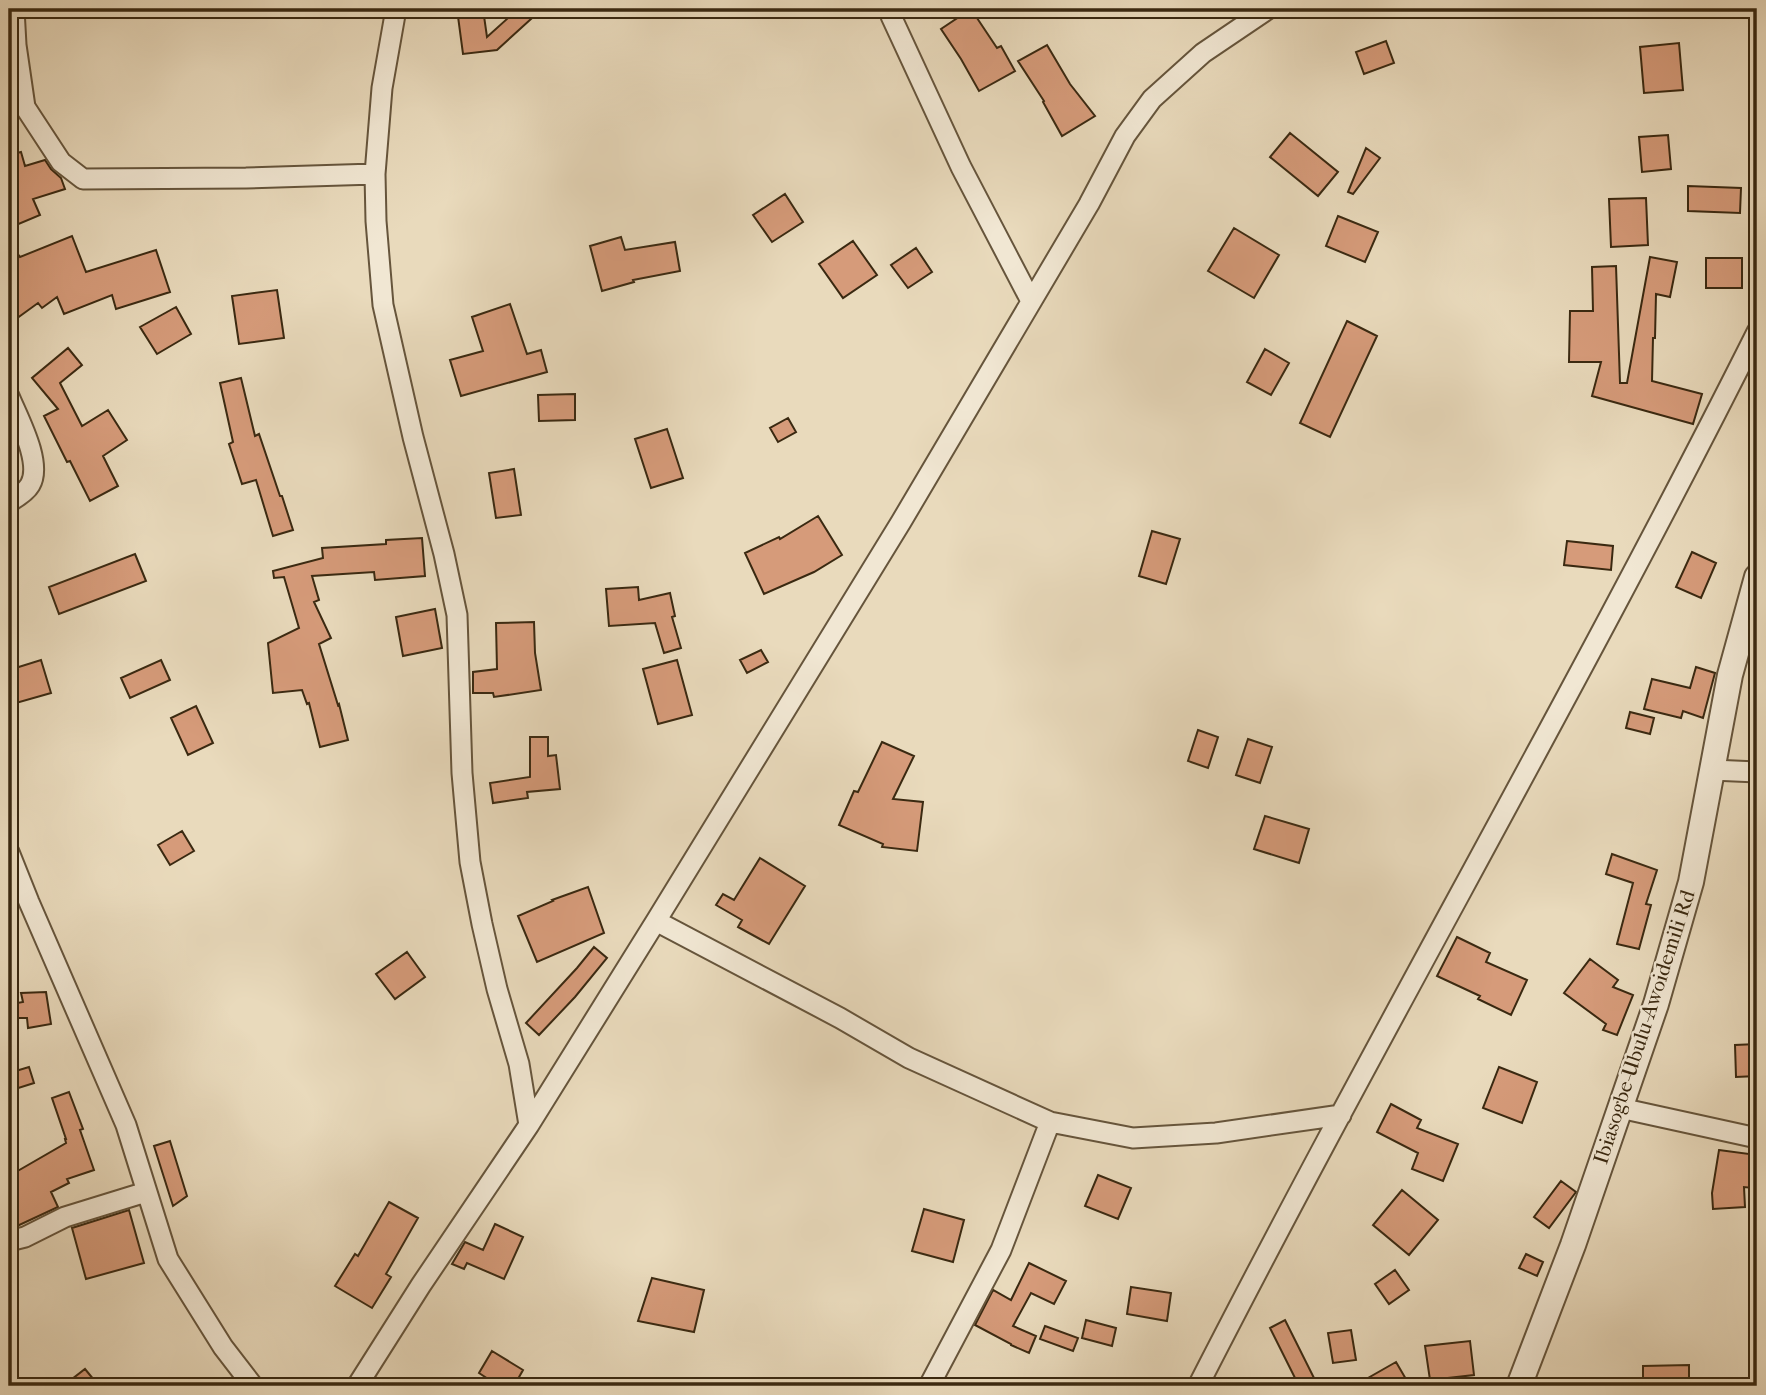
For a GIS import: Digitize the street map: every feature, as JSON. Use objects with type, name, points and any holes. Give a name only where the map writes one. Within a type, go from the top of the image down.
[{"type":"street","points":[[14,9],[25,107],[61,162],[83,179],[375,174]]},
{"type":"street","points":[[396,9],[382,88],[375,174],[383,304],[457,615],[462,773],[470,862],[497,989],[519,1064],[529,1125]]},
{"type":"street","points":[[357,1386],[421,1285],[529,1125],[656,921],[901,522],[1089,204],[1125,136],[1152,99],[1203,53],[1268,9]]},
{"type":"street","points":[[891,16],[961,167],[1031,301]]},
{"type":"street","points":[[1198,1386],[1266,1252],[1685,475],[1757,332]]},
{"type":"street","points":[[9,396],[34,464],[29,488],[9,502]]},
{"type":"street","name":"Ibiasogbe-Ubulu-Awoidemili Rd","points":[[1519,1386],[1573,1245],[1656,1004],[1691,882],[1730,675],[1757,577]]},
{"type":"street","points":[[1712,770],[1757,772]]},
{"type":"street","points":[[9,852],[126,1125],[169,1259],[223,1347],[253,1386]]},
{"type":"street","points":[[656,921],[840,1018],[909,1058],[1050,1122],[1133,1138],[1216,1133],[1340,1115]]},
{"type":"street","points":[[519,1064],[529,1072],[557,1080]]},
{"type":"street","points":[[1620,1108],[1757,1138]]},
{"type":"street","points":[[929,1386],[1001,1250],[1050,1122]]},
{"type":"street","points":[[9,1241],[25,1237],[65,1217],[146,1192]]},
{"type":"building","points":[[457,9],[483,9],[487,37],[518,9],[542,9],[497,50],[463,54]]},
{"type":"building","points":[[971,9],[997,48],[1001,46],[1015,71],[979,91],[941,29]]},
{"type":"building","points":[[1386,41],[1394,63],[1364,74],[1356,52]]},
{"type":"building","points":[[1679,43],[1683,90],[1644,93],[1640,47]]},
{"type":"building","points":[[1047,45],[1070,84],[1095,116],[1062,136],[1044,101],[1018,61]]},
{"type":"building","points":[[1290,133],[1338,172],[1318,196],[1270,157]]},
{"type":"building","points":[[1668,135],[1671,169],[1642,172],[1639,137]]},
{"type":"building","points":[[1366,148],[1380,158],[1353,194],[1348,192]]},
{"type":"building","points":[[21,152],[25,166],[45,160],[61,178],[65,189],[33,199],[40,215],[9,228],[9,155]]},
{"type":"building","points":[[1688,186],[1741,188],[1740,213],[1688,211]]},
{"type":"building","points":[[785,194],[803,222],[772,242],[753,215]]},
{"type":"building","points":[[1646,198],[1648,245],[1611,247],[1609,199]]},
{"type":"building","points":[[1338,216],[1378,232],[1365,262],[1326,246]]},
{"type":"building","points":[[1234,228],[1279,255],[1254,298],[1208,271]]},
{"type":"building","points":[[72,236],[86,272],[156,250],[170,292],[116,309],[112,295],[64,314],[57,297],[42,308],[38,303],[9,324],[9,242],[20,257]]},
{"type":"building","points":[[621,237],[625,250],[675,242],[680,271],[633,280],[634,282],[602,291],[590,246]]},
{"type":"building","points":[[853,241],[877,275],[843,298],[819,264]]},
{"type":"building","points":[[916,248],[932,272],[908,288],[891,265]]},
{"type":"building","points":[[1650,257],[1677,262],[1670,297],[1656,294],[1652,381],[1702,394],[1693,424],[1592,396],[1601,362],[1569,362],[1570,311],[1593,311],[1592,267],[1616,266],[1620,383],[1627,383]]},
{"type":"building","points":[[1706,258],[1742,258],[1742,288],[1706,288]]},
{"type":"building","points":[[277,290],[284,338],[239,344],[232,296]]},
{"type":"building","points":[[510,304],[527,354],[541,350],[547,372],[461,396],[450,360],[483,351],[472,317]]},
{"type":"building","points":[[176,307],[191,334],[157,354],[140,327]]},
{"type":"building","points":[[1347,321],[1377,336],[1330,437],[1300,423]]},
{"type":"building","points":[[68,348],[82,365],[60,383],[82,426],[108,410],[127,440],[103,456],[118,486],[90,501],[44,416],[58,409],[32,378]]},
{"type":"building","points":[[1265,349],[1289,363],[1271,395],[1247,382]]},
{"type":"building","points":[[241,378],[255,436],[259,434],[293,530],[273,536],[256,480],[242,484],[229,444],[233,442],[220,383]]},
{"type":"building","points":[[575,394],[575,420],[539,421],[538,395]]},
{"type":"building","points":[[788,418],[796,432],[778,442],[770,428]]},
{"type":"building","points":[[667,429],[683,478],[651,488],[635,439]]},
{"type":"building","points":[[514,469],[521,515],[496,518],[489,473]]},
{"type":"building","points":[[818,516],[842,555],[814,572],[764,594],[745,553],[779,537],[780,539]]},
{"type":"building","points":[[1152,531],[1180,539],[1166,584],[1139,576]]},
{"type":"building","points":[[422,538],[425,576],[375,580],[374,572],[312,576],[319,600],[314,602],[331,638],[319,644],[348,740],[320,747],[309,703],[307,704],[302,690],[273,693],[268,643],[299,628],[284,577],[274,578],[273,571],[323,558],[322,548],[386,544],[386,540]]},
{"type":"building","points":[[1567,541],[1613,546],[1611,570],[1564,565]]},
{"type":"building","points":[[1692,552],[1716,563],[1701,598],[1676,587]]},
{"type":"building","points":[[135,554],[146,581],[59,614],[49,587]]},
{"type":"building","points":[[638,587],[639,600],[670,593],[675,616],[672,617],[681,648],[664,653],[655,623],[609,626],[606,589]]},
{"type":"building","points":[[435,609],[442,648],[403,656],[396,617]]},
{"type":"building","points":[[534,622],[535,653],[541,690],[494,697],[493,693],[473,693],[473,672],[497,669],[496,623]]},
{"type":"building","points":[[761,650],[768,662],[747,673],[740,660]]},
{"type":"building","points":[[41,660],[51,693],[9,705],[9,670]]},
{"type":"building","points":[[161,660],[170,680],[130,698],[121,678]]},
{"type":"building","points":[[677,660],[692,715],[658,724],[643,669]]},
{"type":"building","points":[[1696,667],[1715,673],[1703,718],[1683,711],[1681,718],[1644,709],[1652,679],[1690,688]]},
{"type":"building","points":[[196,706],[213,743],[188,755],[171,718]]},
{"type":"building","points":[[1630,712],[1654,718],[1650,734],[1626,728]]},
{"type":"building","points":[[1198,730],[1218,737],[1208,768],[1188,761]]},
{"type":"building","points":[[530,737],[548,737],[548,756],[556,755],[560,789],[527,792],[528,798],[493,803],[490,783],[530,777]]},
{"type":"building","points":[[1248,739],[1272,747],[1260,783],[1236,775]]},
{"type":"building","points":[[882,742],[914,756],[893,799],[923,802],[917,851],[882,847],[883,844],[839,825],[854,791],[858,792]]},
{"type":"building","points":[[1265,816],[1309,829],[1299,863],[1254,849]]},
{"type":"building","points":[[182,831],[194,851],[170,865],[158,845]]},
{"type":"building","points":[[1612,854],[1657,870],[1646,904],[1651,905],[1639,949],[1617,944],[1633,883],[1606,874]]},
{"type":"building","points":[[760,858],[805,886],[769,944],[738,927],[742,920],[716,905],[723,894],[734,900]]},
{"type":"building","points":[[588,887],[604,933],[537,962],[518,916]]},
{"type":"building","points":[[1457,937],[1490,953],[1486,962],[1527,980],[1511,1015],[1478,999],[1480,996],[1437,976]]},
{"type":"building","points":[[594,947],[607,958],[539,1035],[526,1023]]},
{"type":"building","points":[[407,952],[425,977],[395,999],[376,974]]},
{"type":"building","points":[[1590,959],[1618,980],[1613,987],[1633,995],[1617,1035],[1603,1030],[1606,1024],[1564,993]]},
{"type":"building","points":[[46,992],[51,1024],[28,1028],[27,1018],[18,1018],[17,1003],[23,1002],[21,993]]},
{"type":"building","points":[[1757,1044],[1757,1076],[1736,1077],[1735,1045]]},
{"type":"building","points":[[29,1067],[34,1083],[9,1091],[9,1073]]},
{"type":"building","points":[[1499,1067],[1537,1082],[1522,1123],[1483,1108]]},
{"type":"building","points":[[69,1092],[94,1170],[67,1179],[69,1183],[51,1192],[58,1207],[15,1227],[9,1220],[9,1176],[66,1143],[52,1098]]},
{"type":"building","points":[[1391,1104],[1421,1120],[1417,1128],[1458,1144],[1443,1181],[1412,1169],[1418,1153],[1377,1132]]},
{"type":"building","points":[[170,1141],[187,1196],[173,1206],[154,1146]]},
{"type":"building","points":[[1719,1150],[1757,1155],[1753,1188],[1744,1187],[1745,1207],[1713,1209],[1712,1193]]},
{"type":"building","points":[[1098,1175],[1131,1188],[1118,1219],[1085,1206]]},
{"type":"building","points":[[1561,1181],[1576,1192],[1549,1228],[1534,1217]]},
{"type":"building","points":[[1402,1190],[1438,1220],[1409,1255],[1373,1225]]},
{"type":"building","points":[[389,1202],[418,1218],[386,1274],[391,1277],[372,1308],[335,1286],[355,1254],[358,1256]]},
{"type":"building","points":[[924,1209],[964,1220],[953,1262],[912,1251]]},
{"type":"building","points":[[129,1210],[144,1263],[86,1279],[72,1228]]},
{"type":"building","points":[[495,1224],[523,1237],[504,1279],[467,1263],[464,1269],[452,1264],[465,1242],[483,1250]]},
{"type":"building","points":[[1526,1254],[1543,1262],[1537,1276],[1519,1268]]},
{"type":"building","points":[[1029,1263],[1066,1281],[1054,1304],[1031,1293],[1013,1326],[1036,1336],[1029,1353],[975,1325],[993,1290],[1011,1300]]},
{"type":"building","points":[[1395,1270],[1409,1290],[1389,1304],[1375,1284]]},
{"type":"building","points":[[652,1278],[704,1290],[694,1332],[638,1321]]},
{"type":"building","points":[[1131,1287],[1171,1293],[1167,1321],[1127,1314]]},
{"type":"building","points":[[1086,1320],[1116,1328],[1112,1346],[1082,1338]]},
{"type":"building","points":[[1285,1320],[1318,1386],[1299,1386],[1270,1328]]},
{"type":"building","points":[[1045,1326],[1078,1338],[1073,1351],[1040,1339]]},
{"type":"building","points":[[1351,1330],[1356,1360],[1333,1363],[1328,1333]]},
{"type":"building","points":[[1470,1341],[1474,1375],[1430,1380],[1425,1346]]},
{"type":"building","points":[[492,1351],[523,1370],[514,1386],[499,1386],[479,1373]]},
{"type":"building","points":[[1396,1362],[1410,1386],[1354,1386]]},
{"type":"building","points":[[1689,1365],[1689,1386],[1643,1386],[1643,1366]]},
{"type":"building","points":[[85,1369],[99,1386],[63,1386]]}]
